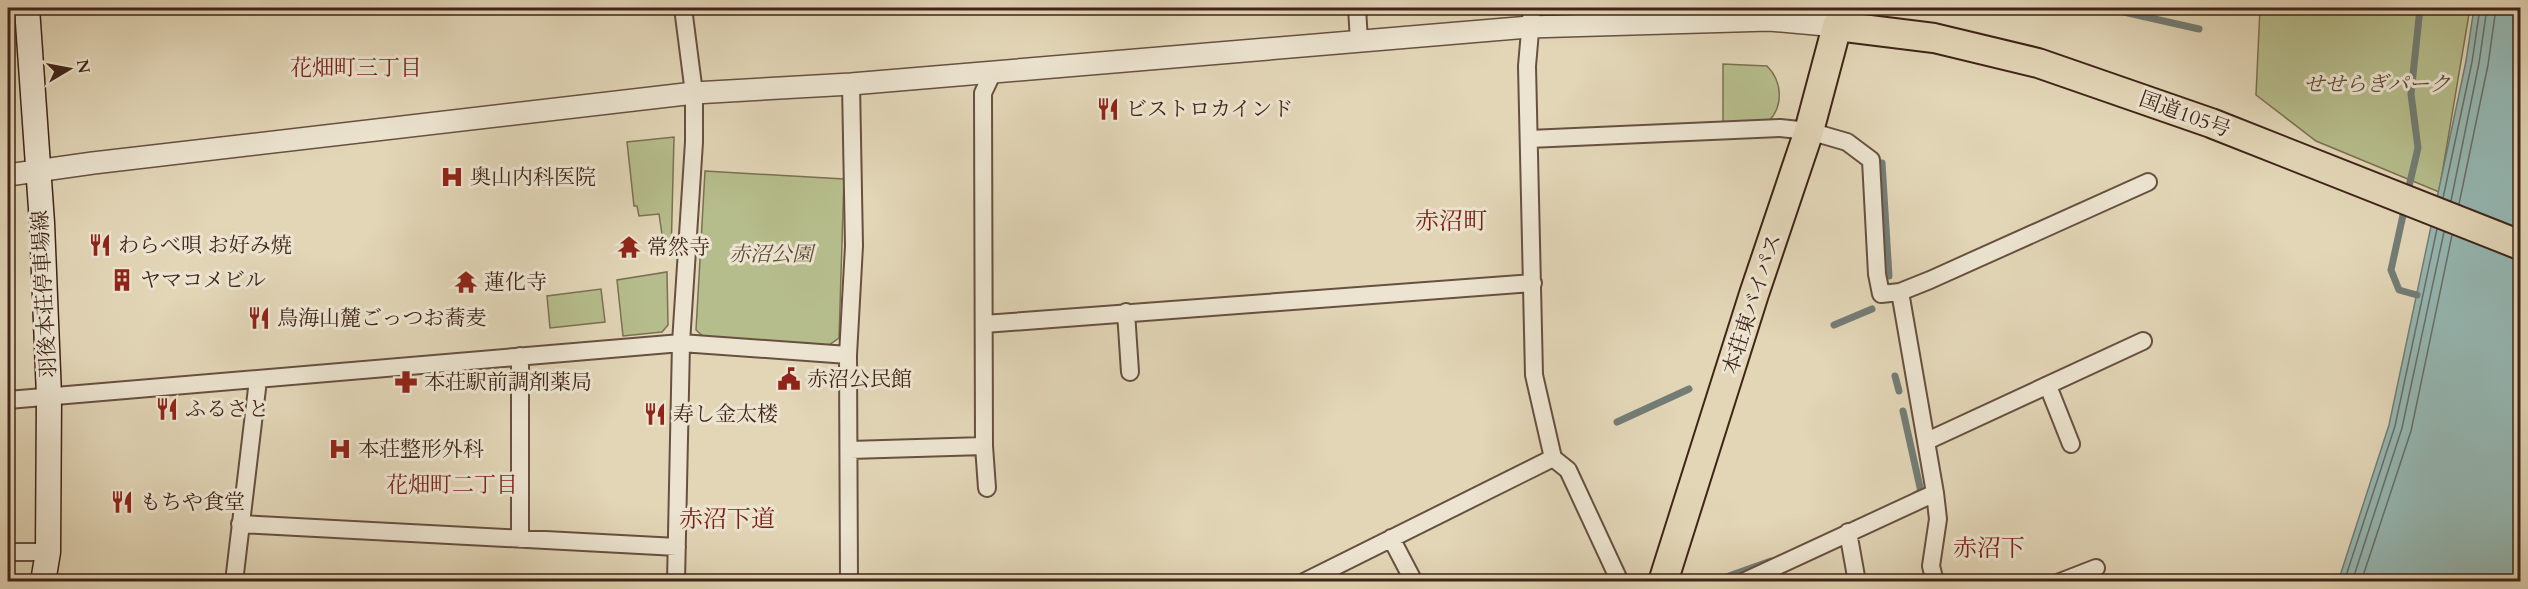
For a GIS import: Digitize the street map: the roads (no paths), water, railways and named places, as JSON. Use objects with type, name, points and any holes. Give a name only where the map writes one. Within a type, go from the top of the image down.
[{"type":"highway","name":"国道105号","points":[[1837,17],[2038,63],[2211,123],[2520,245]]},
{"type":"highway","name":"本荘東バイパス","points":[[1663,582],[1754,294],[1809,131],[1837,17]]},
{"type":"main road","name":"羽後本荘停車場線","points":[[27,8],[50,396],[48,552],[43,582]]},
{"type":"street","points":[[676,582],[681,343],[694,142],[694,93],[683,8]]},
{"type":"street","points":[[1358,8],[1359,41]]},
{"type":"street","points":[[8,175],[93,163],[694,93],[850,84],[1359,41],[1531,17],[1769,20],[1837,17]]},
{"type":"street","points":[[1531,17],[1527,66],[1534,375],[1553,458],[1568,470],[1620,582]]},
{"type":"street","points":[[987,488],[984,446],[983,93],[993,72]]},
{"type":"street","points":[[849,582],[848,355],[854,246],[850,84]]},
{"type":"street","points":[[1528,139],[1765,128],[1809,131],[1847,142],[1871,160],[1877,274],[1881,294],[1900,292],[2148,182]]},
{"type":"street","points":[[984,324],[1533,283]]},
{"type":"street","points":[[1900,292],[1935,493],[1938,519],[1931,566],[1935,582]]},
{"type":"street","points":[[1126,312],[1130,372]]},
{"type":"street","points":[[1927,441],[2143,341]]},
{"type":"street","points":[[8,400],[681,343],[848,355]]},
{"type":"street","points":[[520,356],[520,539]]},
{"type":"street","points":[[234,582],[258,380]]},
{"type":"street","points":[[2048,386],[2071,444]]},
{"type":"street","points":[[850,450],[984,446]]},
{"type":"street","points":[[1304,582],[1553,458]]},
{"type":"street","points":[[1743,582],[1935,493]]},
{"type":"street","points":[[240,524],[677,547]]},
{"type":"street","points":[[1848,532],[1857,582]]},
{"type":"street","points":[[1391,538],[1414,582]]},
{"type":"street","points":[[8,552],[48,552]]},
{"type":"street","points":[[2060,582],[2096,568]]},
{"type":"water","points":[[2474,8],[2520,8],[2520,581],[2338,582],[2389,425],[2466,61]]},
{"type":"waterway","points":[[2106,8],[2199,29]]},
{"type":"waterway","points":[[2407,195],[2418,148],[2411,94],[2420,8]]},
{"type":"waterway","points":[[1882,163],[1889,276]]},
{"type":"waterway","points":[[2405,206],[2391,270],[2399,290],[2417,295]]},
{"type":"waterway","points":[[1834,325],[1872,309]]},
{"type":"waterway","points":[[1895,376],[1899,391]]},
{"type":"waterway","points":[[1617,422],[1689,389]]},
{"type":"waterway","points":[[1903,411],[1921,492],[1915,495]]},
{"type":"waterway","points":[[1712,582],[1771,561]]},
{"type":"place","name":"ビストロカインド","points":[[1108,109]]},
{"type":"place","name":"奥山内科医院","points":[[452,177]]},
{"type":"place","name":"わらべ唄 お好み焼","points":[[100,245]]},
{"type":"place","name":"常然寺","points":[[629,247]]},
{"type":"place","name":"ヤマコメビル","points":[[122,280]]},
{"type":"place","name":"蓮化寺","points":[[466,282]]},
{"type":"place","name":"鳥海山麓ごっつお蕎麦","points":[[259,318]]},
{"type":"place","name":"赤沼公民館","points":[[789,379]]},
{"type":"place","name":"本荘駅前調剤薬局","points":[[406,382]]},
{"type":"place","name":"ふるさと","points":[[167,409]]},
{"type":"place","name":"寿し金太楼","points":[[655,414]]},
{"type":"place","name":"本荘整形外科","points":[[340,449]]},
{"type":"place","name":"もちや食堂","points":[[122,502]]},
{"type":"district","name":"花畑町三丁目","points":[[356,67]]},
{"type":"district","name":"赤沼町","points":[[1451,221]]},
{"type":"district","name":"花畑町二丁目","points":[[452,484]]},
{"type":"district","name":"赤沼下道","points":[[727,519]]},
{"type":"district","name":"赤沼下","points":[[1989,548]]},
{"type":"park label","name":"せせらぎパーク","points":[[2377,84]]},
{"type":"park label","name":"赤沼公園","points":[[771,254]]}]
